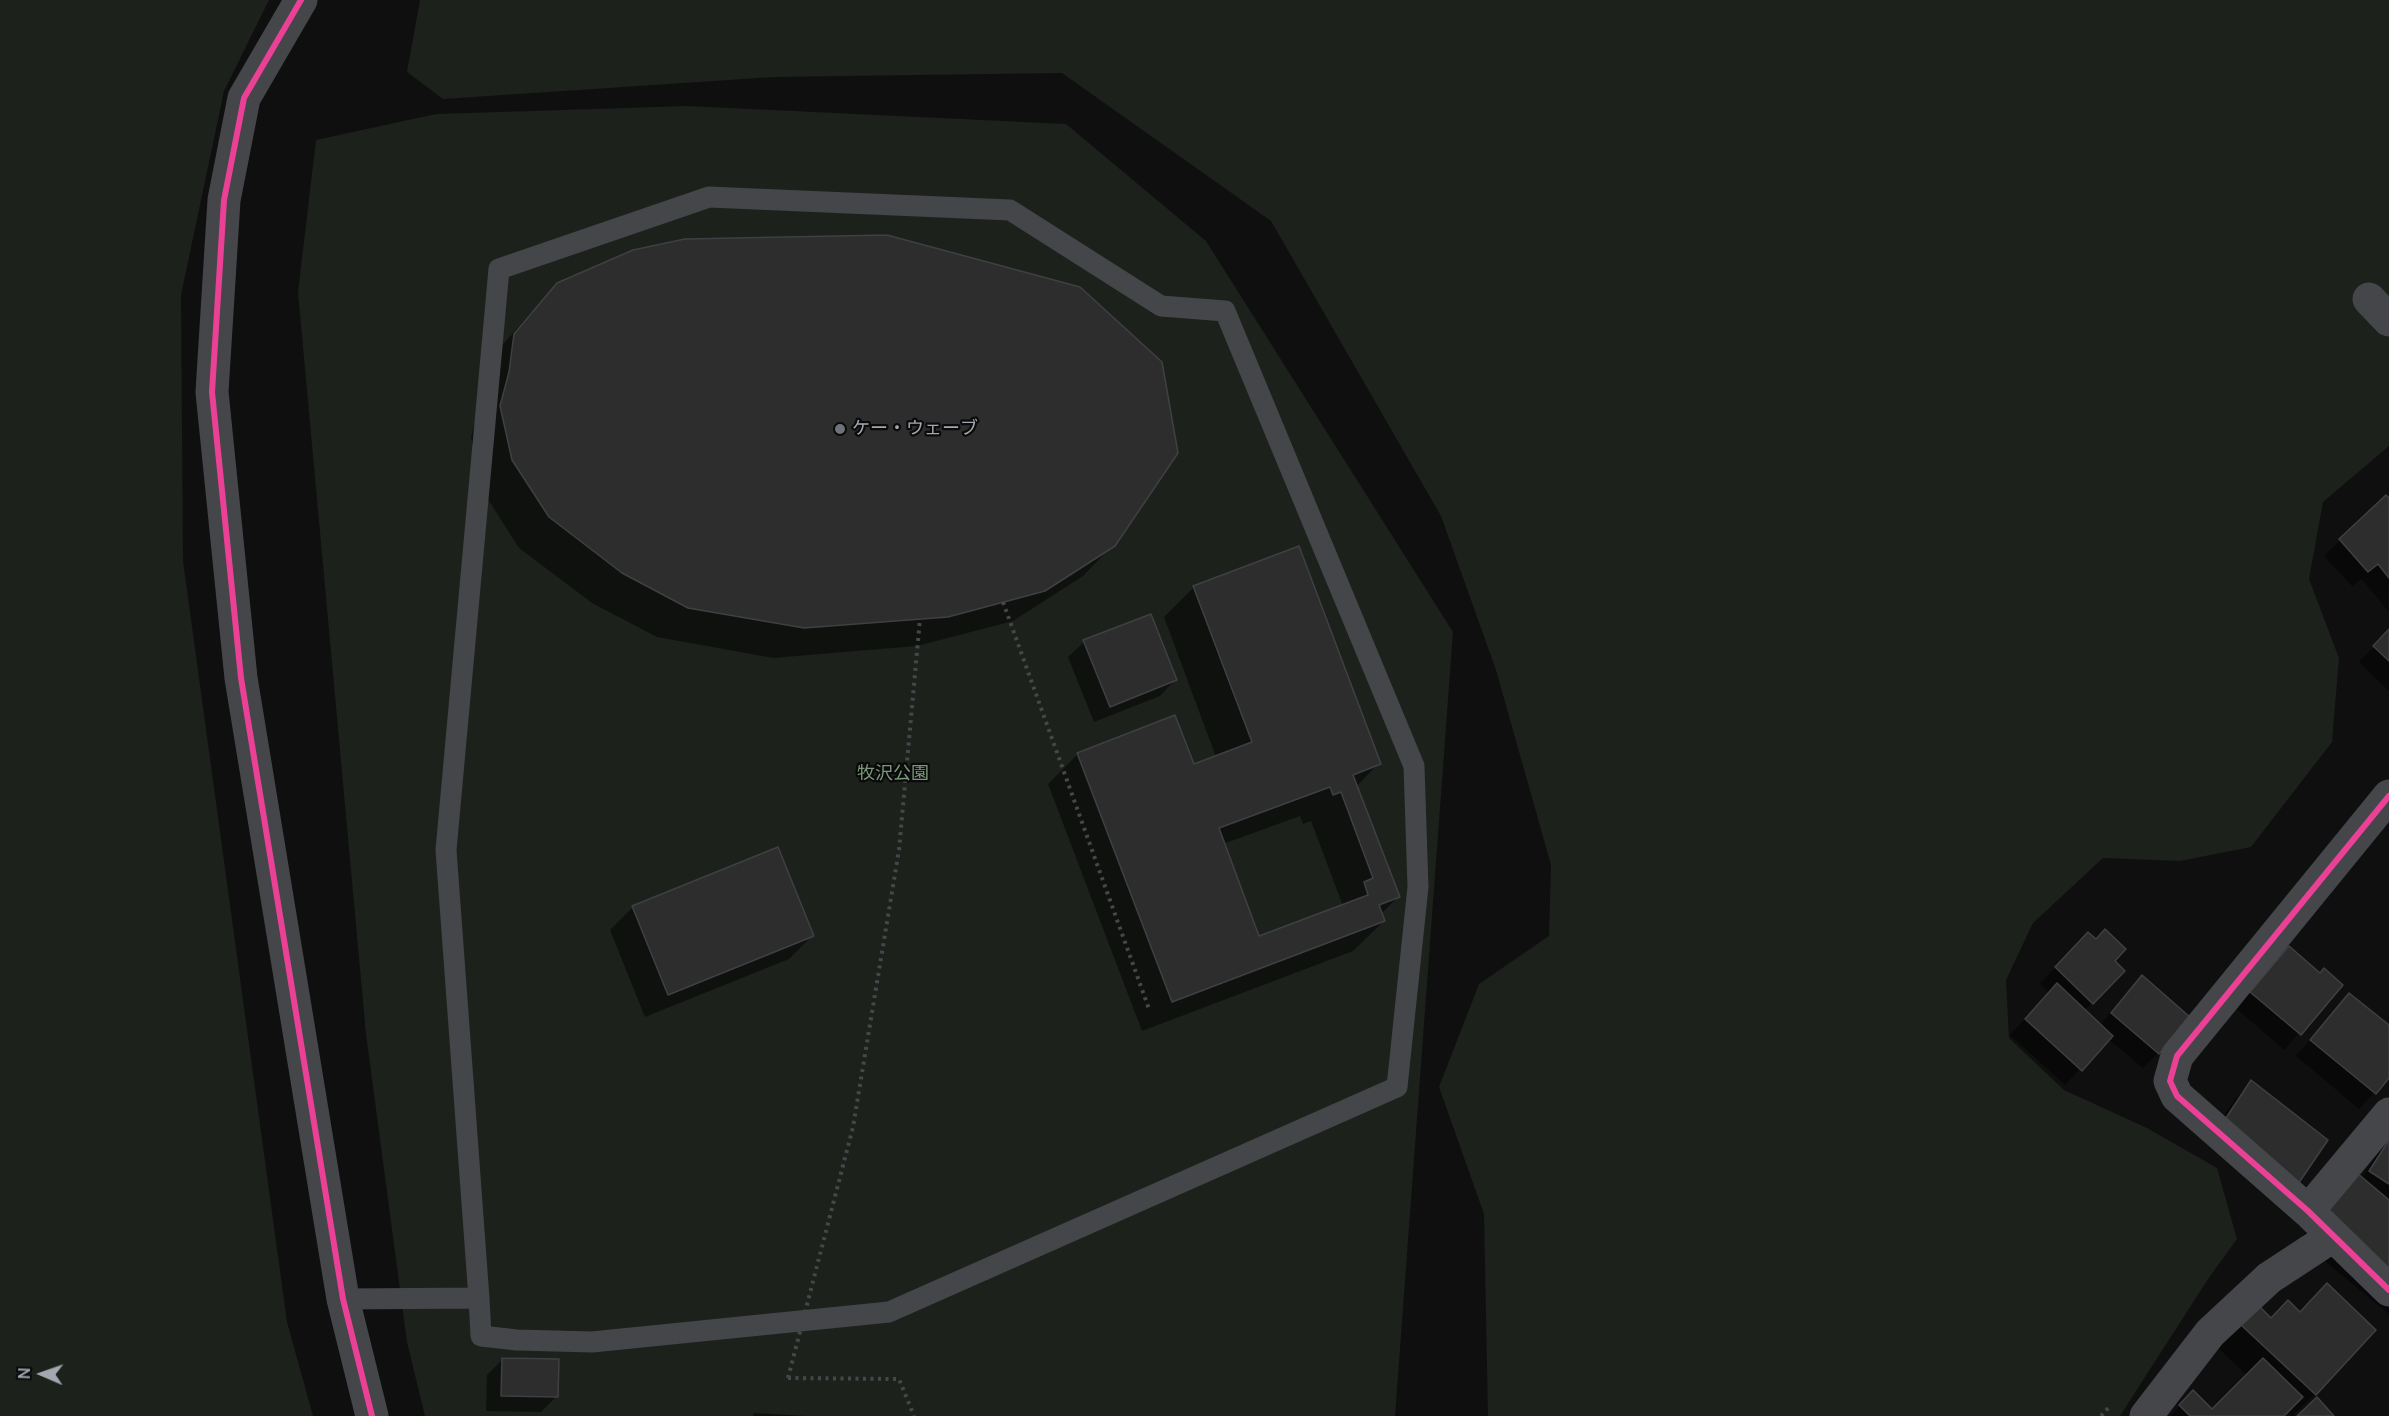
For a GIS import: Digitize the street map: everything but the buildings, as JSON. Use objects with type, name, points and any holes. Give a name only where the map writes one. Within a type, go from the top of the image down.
[{"type":"street","points":[[301,0],[244,98],[224,200],[212,392],[241,678],[343,1299],[372,1416]]},
{"type":"street","points":[[2389,796],[2177,1056],[2170,1081],[2177,1096],[2308,1211],[2389,1290]]},
{"type":"street","points":[[2308,1211],[2389,1114]]},
{"type":"street","points":[[2146,1416],[2210,1333],[2269,1278],[2333,1236]]},
{"type":"lane","points":[[709,196],[1010,210],[1161,306],[1225,311],[1414,766],[1418,887],[1397,1087],[889,1312],[592,1342],[571,1342],[481,1336],[479,1298],[447,850],[499,270],[709,196]]},
{"type":"lane","points":[[343,1299],[479,1298]]},
{"type":"path","points":[[1003,602],[1149,1009]]},
{"type":"path","points":[[914,1416],[899,1379],[788,1378],[853,1127],[899,850],[920,619]]},
{"type":"green space","points":[[0,0],[269,0],[224,91],[181,295],[183,561],[287,1322],[313,1416],[0,1416]]},
{"type":"green space","points":[[420,0],[2389,0],[2389,446],[2323,502],[2309,579],[2339,658],[2332,742],[2251,847],[2180,861],[2103,858],[2033,923],[2006,980],[2009,1038],[2064,1090],[2147,1128],[2217,1168],[2237,1239],[2208,1279],[2120,1416],[1488,1416],[1484,1214],[1439,1087],[1479,984],[1549,936],[1551,865],[1496,670],[1441,516],[1271,221],[1062,73],[774,77],[443,99],[407,72]]},
{"type":"green space","name":"牧沢公園","points":[[688,106],[1066,124],[1206,241],[1453,632],[1395,1416],[806,1416],[754,1413],[753,1416],[425,1416],[407,1342],[366,1034],[298,292],[316,140],[436,114]]},
{"type":"cycle path","points":[[301,0],[244,98],[224,200],[212,392],[241,678],[343,1299],[372,1416]]},
{"type":"cycle path","points":[[2389,796],[2177,1056],[2170,1081],[2177,1096],[2308,1211],[2389,1290]]},
{"type":"place","name":"ケー・ウェーブ","points":[[840,429]]}]
